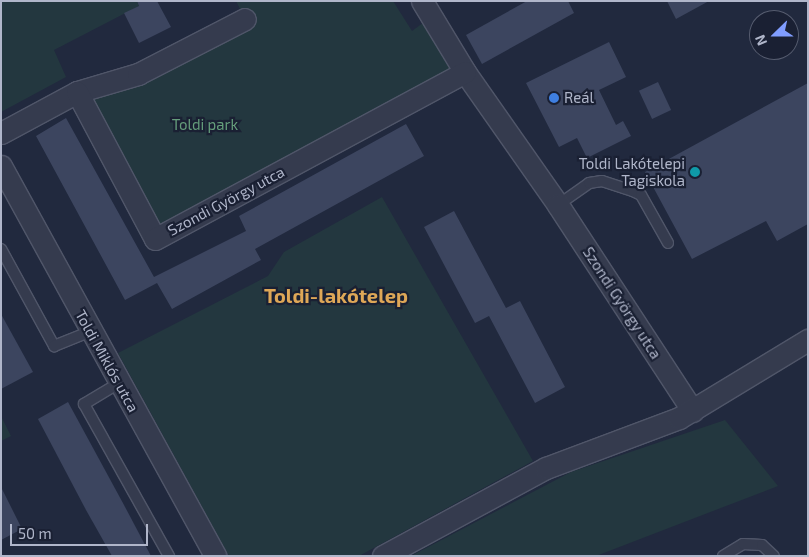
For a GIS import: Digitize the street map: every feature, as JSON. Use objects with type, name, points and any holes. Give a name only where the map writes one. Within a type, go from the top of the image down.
[{"type":"street","name":"Szondi György utca","points":[[422,1],[465,72],[558,205],[693,411]]},
{"type":"street","points":[[1,133],[77,92],[138,74],[245,19]]},
{"type":"street","name":"Szondi György utca","points":[[77,92],[155,239],[465,72]]},
{"type":"street","name":"Toldi Miklós utca","points":[[1,166],[214,556]]},
{"type":"street","points":[[383,556],[546,468],[693,411],[808,340]]},
{"type":"lane","points":[[558,205],[589,183],[602,181],[633,191],[641,195],[668,243]]},
{"type":"lane","points":[[1,248],[54,346],[91,331]]},
{"type":"lane","points":[[119,383],[84,404],[169,556]]},
{"type":"lane","points":[[723,556],[743,544],[762,545],[774,556]]},
{"type":"green space","points":[[1,1],[137,1],[139,6],[54,50],[66,77],[1,112]]},
{"type":"green space","name":"Toldi park","points":[[236,1],[393,1],[412,31],[431,17],[465,72],[155,239],[77,92],[245,19]]},
{"type":"green space","points":[[382,197],[533,461],[359,556],[229,556],[118,353],[268,276],[284,252]]},
{"type":"green space","points":[[1,416],[11,436],[1,441]]},
{"type":"green space","points":[[725,420],[778,486],[596,556],[411,556],[571,472]]},
{"type":"building","points":[[137,1],[157,1],[171,27],[139,43],[124,13],[139,6]]},
{"type":"building","points":[[527,1],[568,1],[574,13],[482,64],[466,35]]},
{"type":"building","points":[[667,1],[709,1],[676,19]]},
{"type":"building","points":[[609,42],[626,77],[599,90],[616,125],[623,121],[631,136],[587,158],[577,138],[559,147],[526,83]]},
{"type":"building","points":[[658,82],[671,110],[652,119],[639,91]]},
{"type":"building","name":"Toldi Lakótelepi Tagiskola","points":[[808,83],[808,224],[777,241],[766,221],[692,259],[645,172]]},
{"type":"building","points":[[66,118],[154,277],[246,231],[239,216],[406,124],[424,156],[255,249],[261,260],[172,309],[157,283],[125,300],[36,136]]},
{"type":"building","points":[[454,211],[506,308],[520,301],[565,387],[535,403],[489,316],[475,323],[424,227]]},
{"type":"building","points":[[1,314],[33,372],[1,389]]},
{"type":"building","points":[[68,402],[151,556],[112,556],[86,510],[38,419]]},
{"type":"building","points":[[1,487],[22,529],[1,540]]},
{"type":"place","name":"Reál","points":[[554,98]]},
{"type":"place","name":"Toldi Lakótelepi Tagiskola","points":[[695,172]]},
{"type":"district","name":"Toldi-lakótelep","points":[[336,295]]}]
